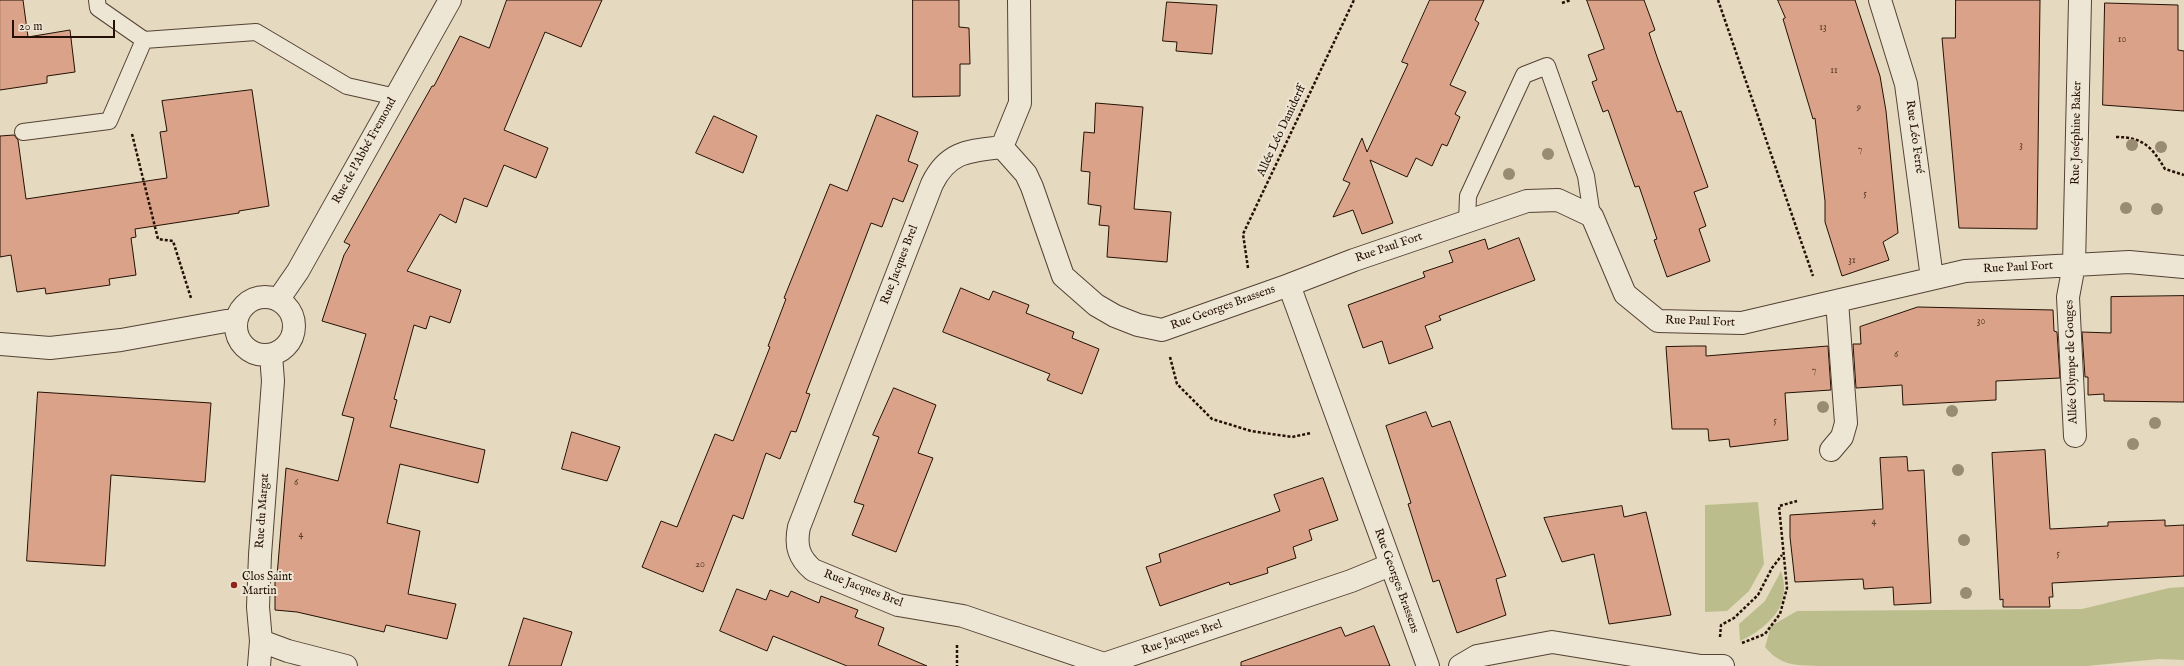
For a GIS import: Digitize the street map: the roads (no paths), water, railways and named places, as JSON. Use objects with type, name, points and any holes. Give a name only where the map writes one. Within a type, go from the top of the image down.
[{"type":"street","name":"Rue de l'Abbé Fremond","points":[[278,300],[298,271],[450,0]]},
{"type":"street","points":[[1002,146],[1020,104],[1020,0]]},
{"type":"street","name":"Rue Léo Ferré","points":[[1880,0],[1906,84],[1932,278]]},
{"type":"street","name":"Rue Joséphine Baker","points":[[2074,265],[2080,0]]},
{"type":"street","name":"Rue Georges Brassens","points":[[1002,146],[1026,174],[1032,187],[1063,276],[1084,296],[1115,316],[1138,325],[1162,330],[1289,285],[1428,666]]},
{"type":"street","name":"Rue Jacques Brel","points":[[1002,146],[967,152],[956,156],[947,162],[938,172],[932,184],[799,527],[796,539],[798,552],[804,562],[813,570],[898,605],[963,616],[1104,664],[1351,581],[1390,565]]},
{"type":"street","name":"Rue Paul Fort","points":[[1289,285],[1354,260],[1527,201],[1558,200],[1592,216],[1625,294],[1658,320],[1742,323],[1965,271],[2129,262],[2184,267]]},
{"type":"street","name":"Allée Olympe de Gouges","points":[[2074,265],[2068,297],[2075,436]]},
{"type":"street","points":[[267,297],[278,300],[286,306],[292,314],[294,325],[289,344],[281,351],[272,355],[260,356],[249,352],[241,344],[236,334],[235,322],[243,307],[256,298],[267,297]]},
{"type":"street","points":[[1831,450],[1842,437],[1846,423],[1837,301]]},
{"type":"street","points":[[0,344],[50,348],[121,340],[226,321],[235,322]]},
{"type":"street","name":"Rue du Margat","points":[[259,666],[261,641],[258,607],[260,555],[273,381],[272,355]]},
{"type":"street","points":[[261,641],[288,651],[346,666]]},
{"type":"street","points":[[1460,666],[1477,656],[1552,642],[1701,666],[1723,666]]},
{"type":"lane","points":[[97,0],[98,8],[144,40],[256,32],[347,86],[396,97]]},
{"type":"lane","points":[[23,132],[109,121],[144,40]]},
{"type":"lane","points":[[1467,222],[1468,196],[1524,75],[1547,66],[1586,176],[1592,216]]},
{"type":"place","name":"Clos Saint Martin","points":[[234,585]]}]
